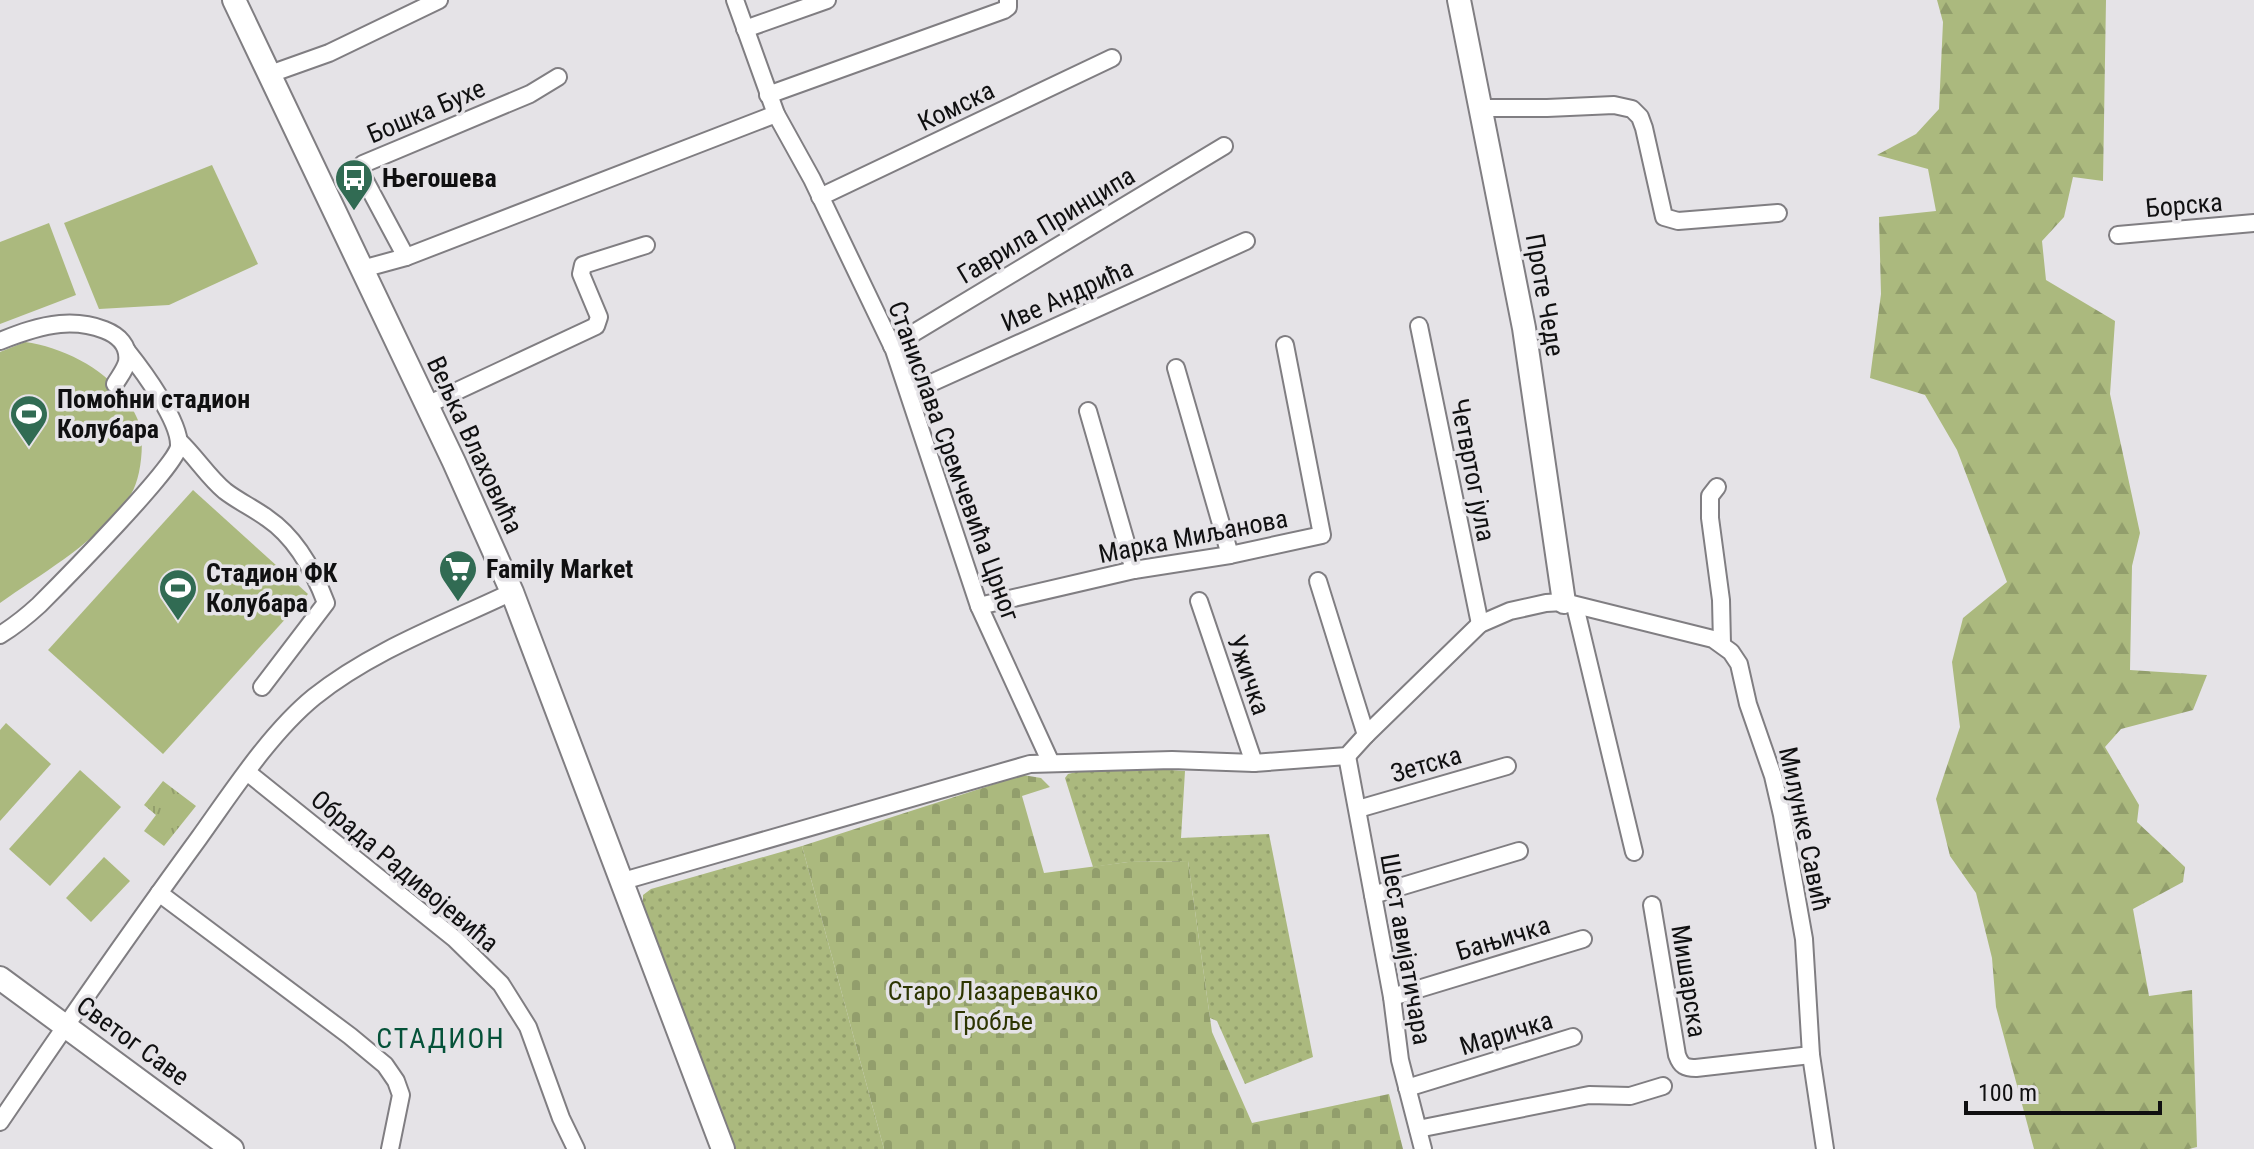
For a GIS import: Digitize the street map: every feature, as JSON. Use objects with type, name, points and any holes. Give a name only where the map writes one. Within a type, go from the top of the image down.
[{"type":"street","name":"Вељка Влаховића","points":[[234,0],[427,405],[512,592],[723,1149]]},
{"type":"street","points":[[270,74],[329,53],[439,0]]},
{"type":"street","name":"Станислава Сремчевића Црног","points":[[735,0],[776,114],[892,346],[979,606],[1051,763]]},
{"type":"street","points":[[745,29],[827,0]]},
{"type":"street","points":[[768,95],[1004,10],[1008,7],[1008,0]]},
{"type":"street","name":"Проте Чеде","points":[[1459,0],[1524,328],[1570,604]]},
{"type":"street","name":"Комска","points":[[820,197],[1112,58]]},
{"type":"street","name":"Бошка Бухе","points":[[406,257],[361,173],[363,164],[530,94],[558,77]]},
{"type":"street","points":[[1480,108],[1614,105],[1632,109],[1640,117],[1644,128],[1664,217],[1678,221],[1778,213]]},
{"type":"street","points":[[362,269],[406,257],[776,114]]},
{"type":"street","name":"Гаврила Принципа","points":[[892,346],[1224,146]]},
{"type":"street","name":"Борска","points":[[2118,235],[2254,223]]},
{"type":"street","name":"Иве Андрића","points":[[909,393],[1246,241]]},
{"type":"street","points":[[427,405],[596,326],[599,317],[581,267],[646,245]]},
{"type":"street","points":[[0,341],[34,328],[82,324],[100,328],[123,344],[159,398],[179,441],[224,490],[280,529],[309,567],[326,603],[262,687]]},
{"type":"street","name":"Четвртог јула","points":[[1419,326],[1480,624]]},
{"type":"street","points":[[115,384],[126,365],[123,344]]},
{"type":"street","name":"Марка Миљанова","points":[[979,606],[1134,570],[1230,555],[1322,535],[1285,345]]},
{"type":"street","points":[[1176,368],[1230,555]]},
{"type":"street","points":[[1088,411],[1134,570]]},
{"type":"street","points":[[0,635],[36,608],[158,479],[178,453],[179,441]]},
{"type":"street","points":[[1717,487],[1710,496],[1710,518],[1721,600],[1722,644]]},
{"type":"street","points":[[1318,581],[1366,735]]},
{"type":"street","points":[[0,1122],[159,893],[276,736],[311,700],[346,673],[377,655],[512,592]]},
{"type":"street","name":"Ужичка","points":[[1199,601],[1254,763]]},
{"type":"street","points":[[623,881],[1030,764],[1172,760],[1254,763],[1347,756],[1480,624],[1510,611],[1546,603],[1570,604],[1713,639],[1722,644]]},
{"type":"street","points":[[1570,604],[1634,852]]},
{"type":"street","name":"Милунке Савић","points":[[1722,644],[1739,664],[1782,815],[1804,939],[1811,1055],[1825,1149]]},
{"type":"street","name":"Шест авијатичара","points":[[1347,756],[1392,997],[1400,1060],[1423,1149]]},
{"type":"street","name":"Зетска","points":[[1358,809],[1507,766]]},
{"type":"street","name":"Обрада Радивојевића","points":[[247,772],[455,939],[501,984],[528,1027],[561,1118],[576,1149]]},
{"type":"street","points":[[1373,895],[1519,851]]},
{"type":"street","points":[[159,893],[385,1065],[401,1095],[390,1149]]},
{"type":"street","name":"Мишарска","points":[[1652,905],[1681,1065],[1696,1068],[1811,1055]]},
{"type":"street","name":"Бањичка","points":[[1392,997],[1583,939]]},
{"type":"street","name":"Светог Саве","points":[[0,978],[232,1149]]},
{"type":"street","name":"Маричка","points":[[1407,1088],[1573,1037]]},
{"type":"street","points":[[1418,1129],[1589,1095],[1630,1096],[1663,1086]]},
{"type":"green space","points":[[1937,0],[2106,0],[2103,181],[2073,177],[2064,217],[2042,241],[2046,280],[2115,321],[2110,394],[2140,533],[2132,566],[2130,670],[2207,675],[2193,710],[2121,729],[2105,747],[2139,805],[2137,822],[2185,867],[2183,882],[2133,909],[2149,996],[2192,990],[2197,1147],[2189,1149],[2034,1149],[1996,1007],[1992,958],[1976,893],[1950,856],[1936,799],[1960,727],[1952,662],[1963,618],[2007,582],[1957,450],[1925,395],[1870,378],[1881,294],[1879,217],[1936,211],[1928,169],[1877,155],[1916,134],[1939,109],[1943,22]]},
{"type":"green space","points":[[212,165],[258,264],[169,305],[99,309],[64,223]]},
{"type":"green space","points":[[49,223],[76,295],[0,324],[0,242]]},
{"type":"green space","points":[[25,342],[53,348],[80,360],[115,386],[131,406],[139,423],[141,460],[131,494],[104,526],[71,554],[0,603],[0,352]]},
{"type":"green space","name":"Стадион ФК Колубара","points":[[193,490],[308,594],[163,754],[48,650]]},
{"type":"green space","points":[[6,723],[51,764],[0,821],[0,730]]},
{"type":"green space","points":[[1143,768],[1185,771],[1181,838],[1269,834],[1313,1057],[1245,1084],[1217,1021],[1210,1018],[1188,861],[1128,862],[1093,867],[1065,778],[1076,772]]},
{"type":"green space","points":[[80,770],[121,807],[50,886],[9,849]]},
{"type":"green space","name":"Старо Лазаревачко Гробље","points":[[1023,775],[1041,778],[1050,787],[1022,796],[1044,873],[1128,862],[1188,861],[1212,1032],[1252,1123],[1389,1094],[1403,1149],[884,1149],[802,846]]},
{"type":"green space","points":[[163,781],[196,806],[164,846],[144,831],[156,815],[144,805]]},
{"type":"green space","points":[[802,846],[884,1149],[734,1149],[643,910],[643,895],[651,889]]},
{"type":"green space","points":[[104,857],[130,881],[91,922],[66,898]]},
{"type":"place","name":"Његошева","points":[[354,212]]},
{"type":"place","name":"Помоћни стадион Колубара","points":[[29,448]]},
{"type":"place","name":"Family Market","points":[[458,603]]},
{"type":"place","name":"Стадион ФК Колубара","points":[[178,622]]},
{"type":"district","name":"СТАДИОН","points":[[441,1038]]}]
